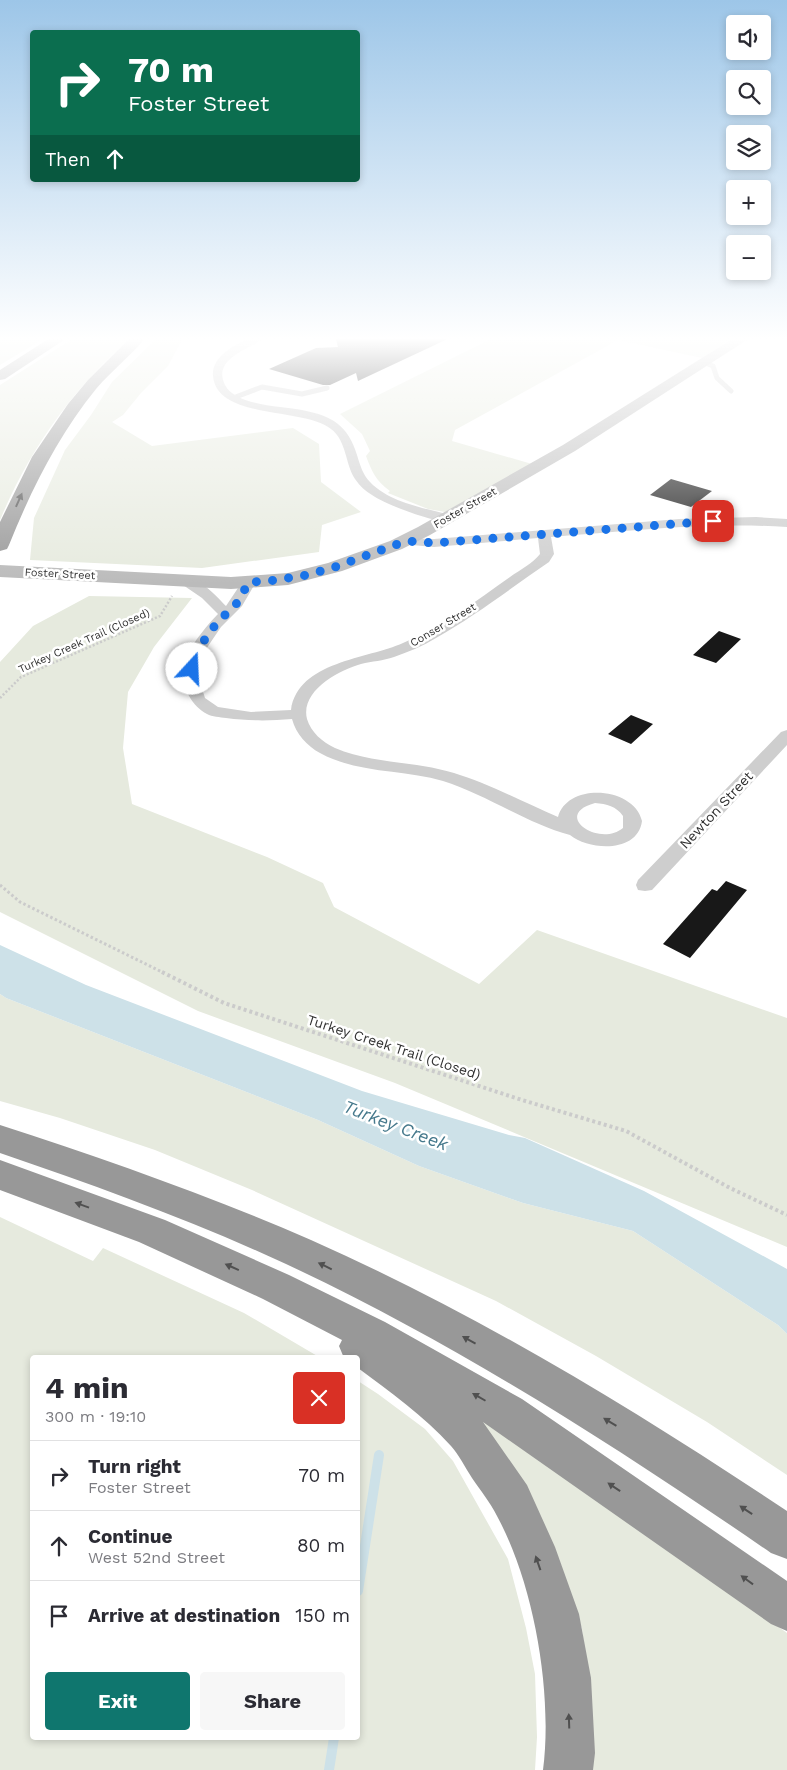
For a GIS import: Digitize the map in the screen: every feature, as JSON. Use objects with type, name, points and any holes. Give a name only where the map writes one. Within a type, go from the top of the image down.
[{"type":"highway","points":[[0,545],[26,484],[46,444],[64,419]]},
{"type":"highway","points":[[0,1139],[65,1160],[180,1202],[273,1241],[394,1299],[516,1366],[656,1450],[787,1537]]},
{"type":"highway","points":[[0,1175],[152,1231],[276,1287],[371,1335],[508,1414],[787,1608]]},
{"type":"highway","points":[[276,1287],[411,1383],[466,1432],[512,1500],[532,1547],[556,1614],[567,1678],[570,1753],[568,1770]]},
{"type":"street","points":[[319,419],[333,424],[343,434],[360,479],[371,490],[389,499],[446,518]]},
{"type":"street","name":"Foster Street","points":[[0,571],[193,586],[269,581],[307,575],[335,567],[406,541],[569,448],[616,419]]},
{"type":"street","points":[[406,541],[434,543],[713,521],[787,523]]},
{"type":"street","name":"Conser Street","points":[[298,714],[303,696],[310,688],[339,668],[356,661],[391,653],[431,634],[544,559],[547,554],[547,545],[542,534]]},
{"type":"street","points":[[249,582],[237,603],[226,613],[193,658],[191,679],[199,701],[213,711],[251,718],[298,714],[299,721],[315,743],[339,755],[364,763],[427,771],[449,777],[573,830]]},
{"type":"street","points":[[193,586],[226,613]]},
{"type":"street","name":"Newton Street","points":[[645,885],[787,735]]},
{"type":"path","name":"Turkey Creek Trail (Closed)","points":[[0,698],[21,677],[160,616],[176,591],[193,586]]},
{"type":"path","name":"Turkey Creek Trail (Closed)","points":[[0,885],[20,902],[224,1003],[522,1100],[626,1131],[730,1188],[787,1215]]},
{"type":"shaded area","points":[[0,419],[57,419],[25,468],[0,520]]},
{"type":"shaded area","points":[[88,419],[117,419],[112,422],[152,446],[293,428],[319,444],[321,482],[361,512],[322,525],[319,552],[202,568],[30,560],[34,518],[65,450]]},
{"type":"shaded area","points":[[345,419],[476,419],[455,430],[452,441],[532,464],[445,512],[428,509],[388,493],[390,491],[378,480],[370,467],[366,456],[370,451],[362,434]]},
{"type":"shaded area","points":[[89,596],[192,598],[154,647],[128,692],[123,748],[132,804],[267,857],[323,883],[334,907],[479,984],[537,930],[787,1018],[787,1247],[395,1083],[198,1011],[0,912],[0,662],[33,626]]},
{"type":"shaded area","points":[[0,994],[6,998],[318,1120],[419,1166],[523,1203],[633,1231],[778,1325],[787,1334],[787,1475],[707,1422],[596,1356],[496,1301],[252,1190],[155,1150],[60,1118],[0,1101]]},
{"type":"shaded area","points":[[0,1217],[93,1261],[103,1248],[244,1313],[316,1355],[30,1355],[30,1740],[360,1740],[360,1382],[425,1429],[453,1461],[508,1559],[526,1628],[535,1674],[537,1737],[535,1770],[0,1770]]},
{"type":"shaded area","points":[[472,1413],[614,1506],[787,1633],[787,1770],[590,1770],[591,1707],[582,1629],[559,1559]]},
{"type":"water","name":"Turkey Creek","points":[[0,945],[86,985],[362,1091],[509,1135],[525,1138],[644,1191],[787,1269],[787,1334],[778,1325],[633,1231],[523,1203],[419,1166],[318,1120],[6,998],[0,994]]},
{"type":"building","points":[[671,479],[712,491],[691,507],[650,495]]},
{"type":"building","points":[[719,631],[741,639],[716,663],[693,655]]},
{"type":"building","points":[[631,715],[653,724],[631,744],[608,734]]},
{"type":"building","points":[[726,881],[747,890],[690,958],[663,944],[712,889],[717,891]]},
{"type":"waterway","points":[[360,1578],[379,1455]]},
{"type":"waterway","points":[[329,1770],[334,1740]]},
{"type":"route","points":[[192,669],[193,658],[203,642],[216,624],[237,603],[249,582],[288,579],[307,575],[335,567],[406,541],[434,543],[713,521]]}]
